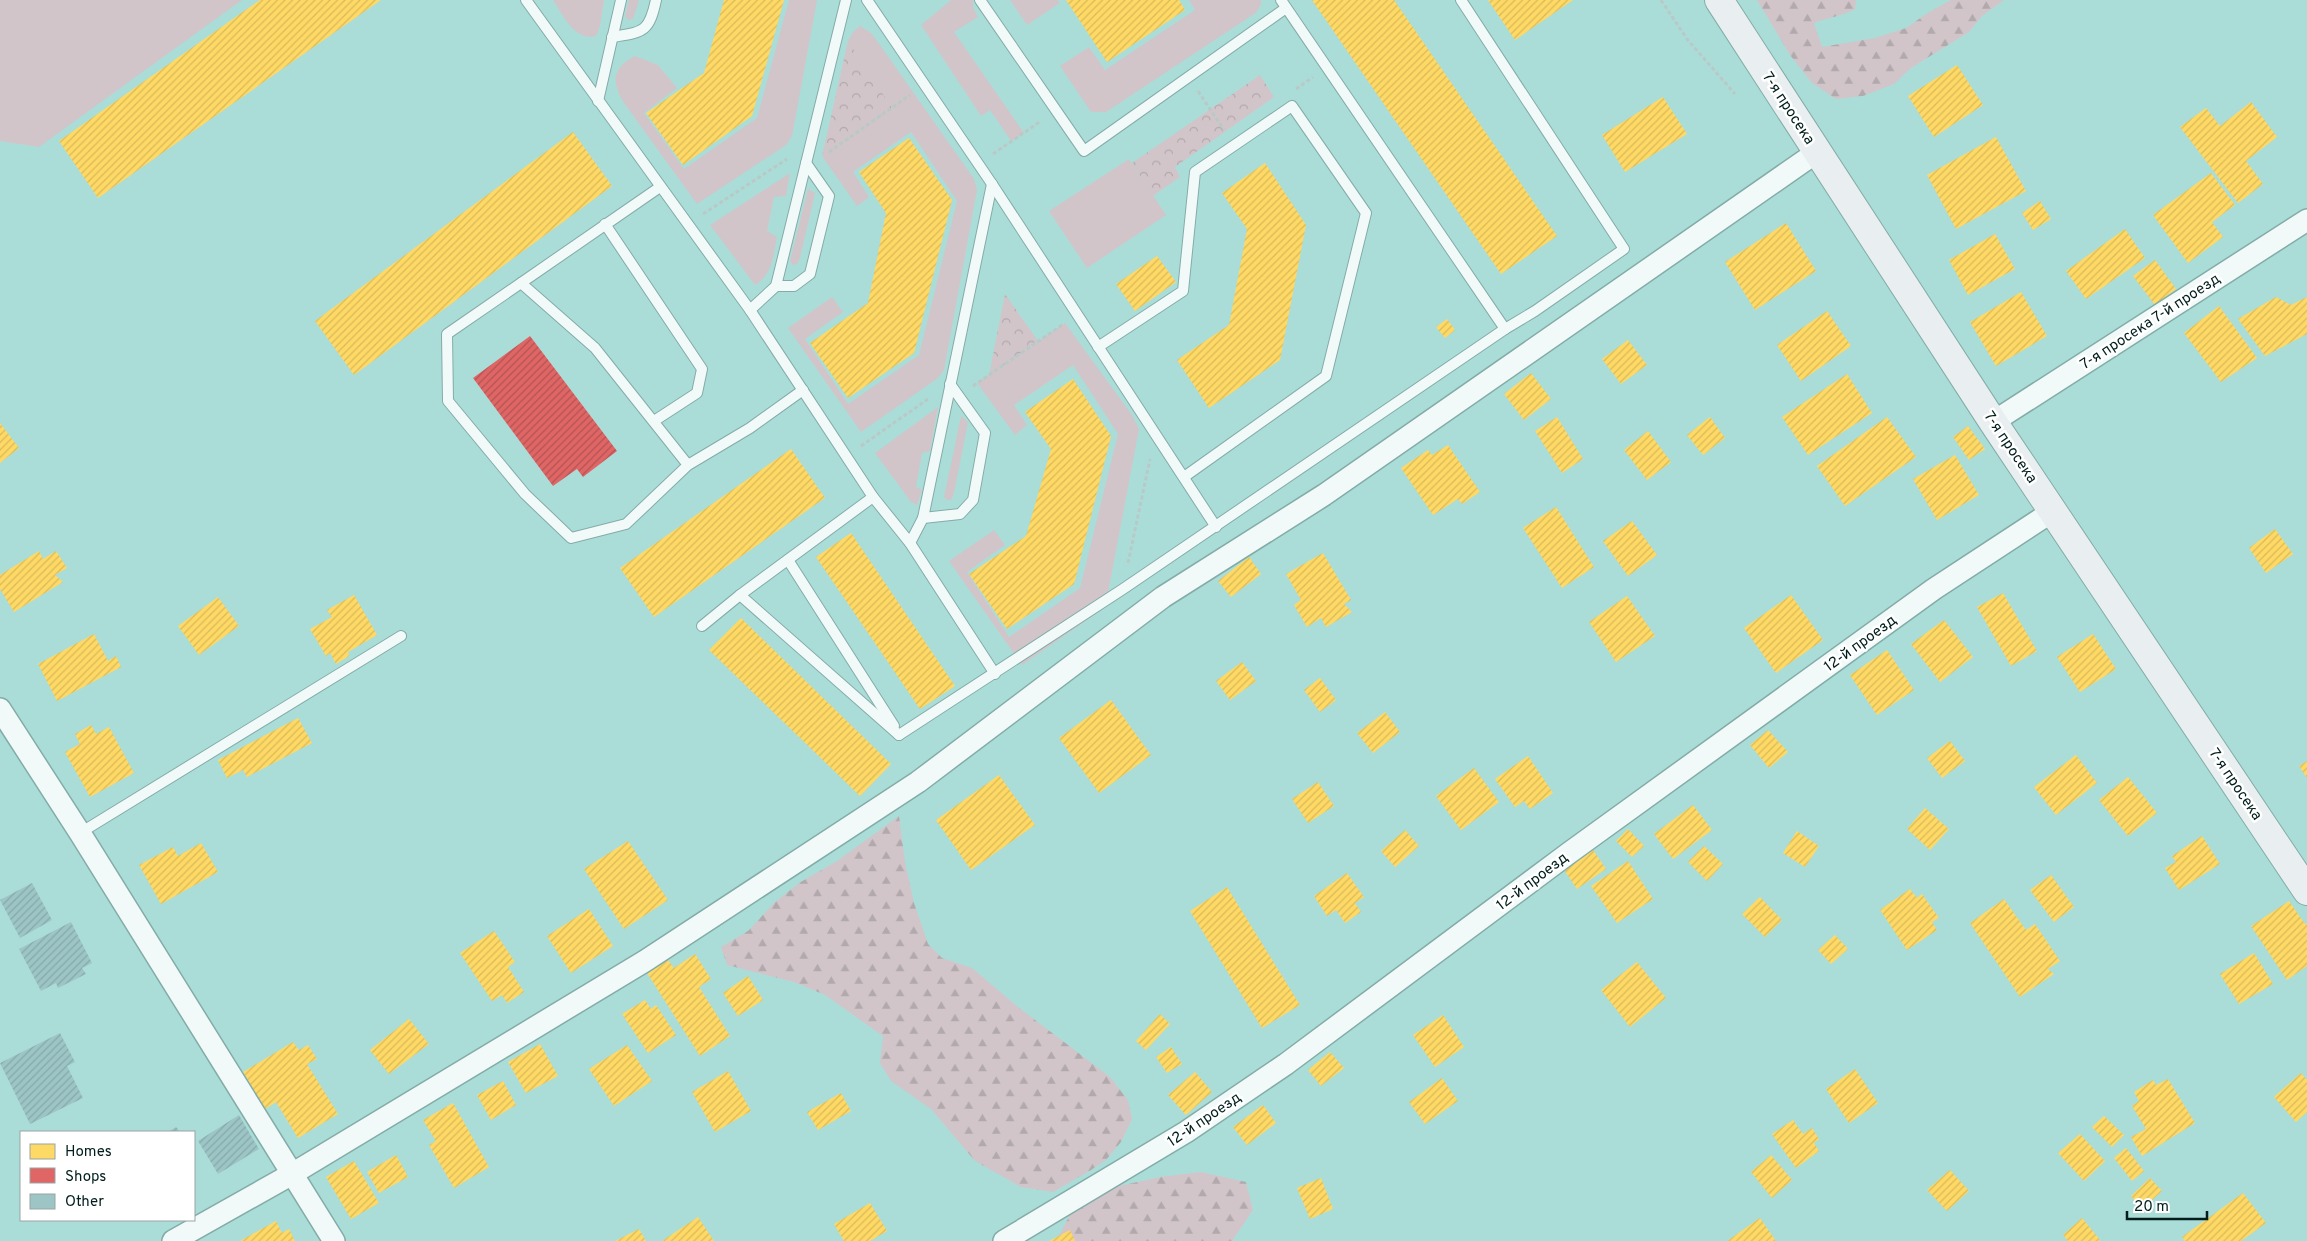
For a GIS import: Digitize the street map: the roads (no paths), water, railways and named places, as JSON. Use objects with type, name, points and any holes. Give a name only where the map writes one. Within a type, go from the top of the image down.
[{"type":"street","name":"7-я просека","points":[[1719,0],[1993,422],[2307,891]]},
{"type":"street","points":[[173,1241],[292,1174],[645,961],[918,782],[1163,597],[1324,495],[1817,152]]},
{"type":"street","name":"7-я просека 7-й проезд","points":[[1993,422],[2307,220]]},
{"type":"street","name":"12-й проезд","points":[[1004,1241],[1186,1132],[1286,1064],[1648,795],[1934,589],[2053,511]]},
{"type":"street","points":[[0,708],[334,1241]]},
{"type":"lane","points":[[526,0],[750,310],[874,497],[910,543],[995,674]]},
{"type":"lane","points":[[598,101],[621,0]]},
{"type":"lane","points":[[612,37],[640,32],[652,20],[656,0]]},
{"type":"lane","points":[[750,310],[776,286],[846,0]]},
{"type":"lane","points":[[868,0],[992,184],[1216,527]]},
{"type":"lane","points":[[980,0],[1084,151],[1189,78],[1284,4],[1328,66],[1505,329]]},
{"type":"lane","points":[[899,735],[995,674],[1216,527],[1624,249],[1461,0]]},
{"type":"lane","points":[[1098,347],[1183,291],[1195,172],[1292,106],[1366,213],[1326,376],[1184,477]]},
{"type":"lane","points":[[776,286],[794,286],[810,274],[829,196],[807,165]]},
{"type":"lane","points":[[910,543],[923,518],[992,184]]},
{"type":"lane","points":[[660,187],[447,334],[448,401],[525,494],[571,538],[626,524],[688,465],[750,428],[802,390]]},
{"type":"lane","points":[[606,224],[702,369],[697,393],[654,421]]},
{"type":"lane","points":[[521,283],[595,348],[688,465]]},
{"type":"lane","points":[[923,518],[960,514],[972,500],[985,433],[950,384]]},
{"type":"lane","points":[[702,626],[740,595],[874,497]]},
{"type":"lane","points":[[788,560],[899,735]]},
{"type":"lane","points":[[740,595],[899,735]]},
{"type":"lane","points":[[80,833],[401,636]]}]
